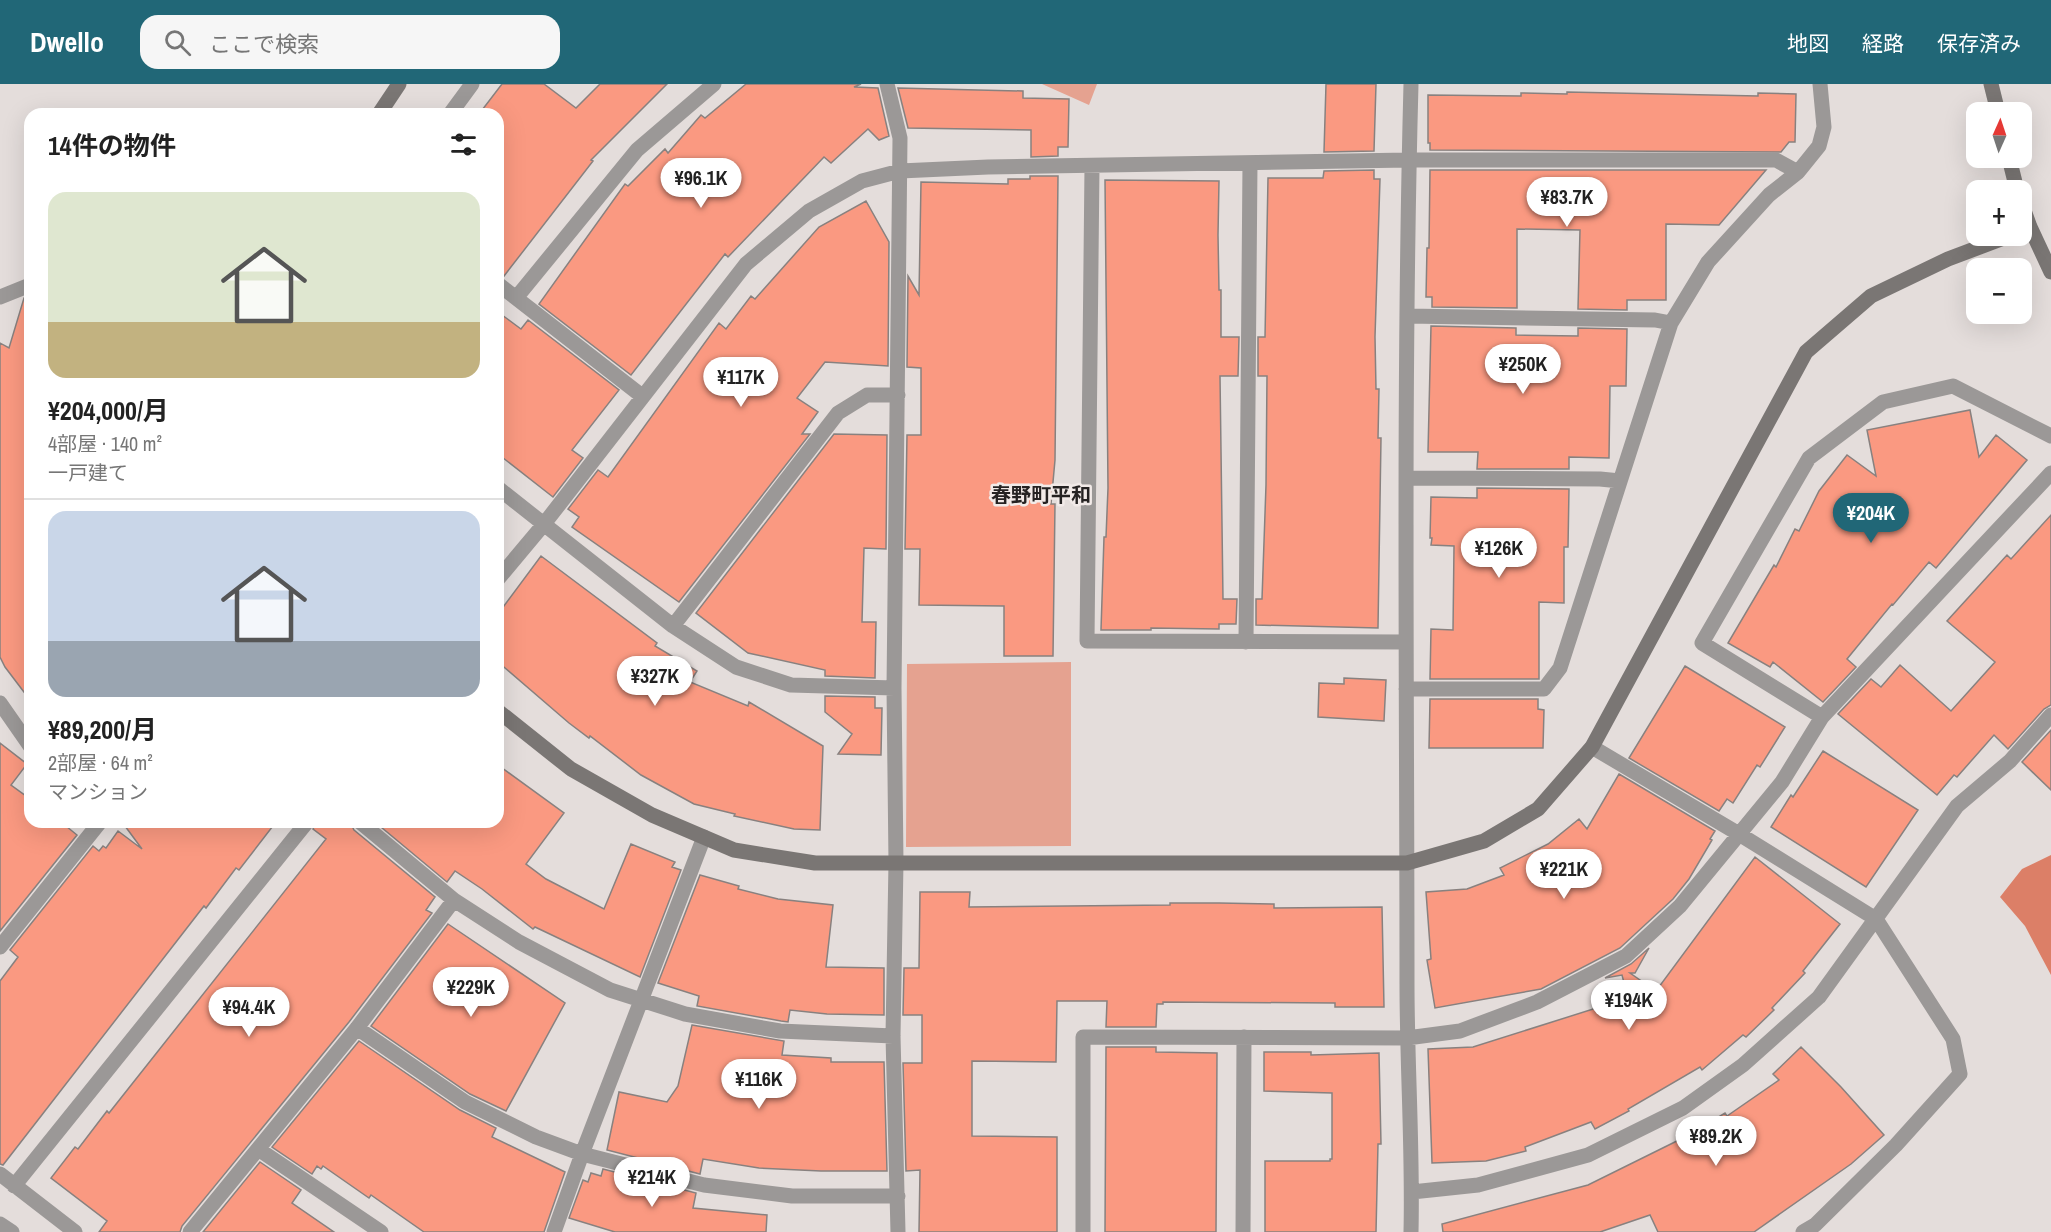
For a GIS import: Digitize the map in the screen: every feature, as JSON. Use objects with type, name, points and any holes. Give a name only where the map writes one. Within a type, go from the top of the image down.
[{"type":"street","points":[[383,108],[399,84]]},
{"type":"street","points":[[454,108],[472,84]]},
{"type":"street","points":[[516,298],[637,150],[714,84]]},
{"type":"street","points":[[887,84],[900,138],[893,1036],[898,1232]]},
{"type":"street","points":[[1411,84],[1406,642],[1407,1038],[1412,1192],[1411,1232]]},
{"type":"street","points":[[1406,688],[1544,689],[1560,668],[1671,324],[1708,262],[1769,195],[1798,172],[1819,146],[1824,127],[1820,84]]},
{"type":"street","points":[[1991,84],[1996,102]]},
{"type":"street","points":[[504,572],[544,524],[746,264],[809,211],[862,181],[900,171],[988,167],[1409,160],[1776,160],[1798,172]]},
{"type":"street","points":[[1246,642],[1250,163]]},
{"type":"street","points":[[1092,166],[1087,641],[1406,642]]},
{"type":"street","points":[[2032,239],[2051,272]]},
{"type":"street","points":[[504,716],[570,769],[652,815],[734,850],[815,862],[1407,863],[1484,841],[1538,810],[1592,747],[1806,352],[1871,296],[1948,259],[1982,246]]},
{"type":"street","points":[[0,297],[24,287]]},
{"type":"street","points":[[504,289],[642,396]]},
{"type":"street","points":[[1408,316],[1655,320],[1671,324]]},
{"type":"street","points":[[1822,717],[1702,643],[1809,458],[1884,402],[1953,386],[2051,436]]},
{"type":"street","points":[[673,626],[838,413],[867,395],[898,395]]},
{"type":"street","points":[[1083,1232],[1083,1037],[1407,1038],[1460,1030],[1538,1002],[1626,956],[1680,906],[1782,782],[1822,717],[2051,473]]},
{"type":"street","points":[[1407,478],[1600,478],[1620,481]]},
{"type":"street","points":[[504,493],[673,626],[736,667],[791,685],[894,688]]},
{"type":"street","points":[[0,703],[24,737]]},
{"type":"street","points":[[1412,1192],[1478,1185],[1588,1155],[1683,1108],[1743,1065],[1819,997],[1957,806],[2010,761],[2051,715]]},
{"type":"street","points":[[1592,747],[1876,919],[1953,1039],[1960,1074],[1896,1145],[1813,1230]]},
{"type":"street","points":[[0,947],[95,828]]},
{"type":"street","points":[[14,1186],[302,828]]},
{"type":"street","points":[[367,828],[454,900],[519,942],[610,990],[685,1014],[780,1031],[893,1036]]},
{"type":"street","points":[[554,1232],[704,837]]},
{"type":"street","points":[[190,1232],[357,1028],[454,900]]},
{"type":"street","points":[[357,1028],[465,1102],[536,1137],[582,1154],[704,1185],[792,1196],[898,1196]]},
{"type":"street","points":[[1243,1232],[1244,1037]]},
{"type":"street","points":[[258,1149],[381,1232]]},
{"type":"street","points":[[0,1174],[75,1232]]},
{"type":"street","points":[[0,1224],[12,1232]]},
{"type":"shaded area","points":[[1042,84],[1097,84],[1089,105]]},
{"type":"shaded area","points":[[1071,662],[1071,846],[906,847],[907,664]]},
{"type":"shaded area","points":[[2051,855],[2051,975],[2025,926],[2000,897],[2022,869]]},
{"type":"building","points":[[502,84],[544,84],[576,108],[600,84],[667,84],[591,160],[593,161],[504,276],[504,108],[484,108]]},
{"type":"building","points":[[746,84],[861,84],[854,87],[878,88],[889,136],[879,140],[868,129],[831,163],[824,157],[728,257],[725,254],[631,375],[539,304],[625,184],[628,186],[665,149],[668,153],[701,115],[705,118]]},
{"type":"building","points":[[1326,84],[1376,84],[1374,151],[1324,152]]},
{"type":"building","points":[[898,88],[1023,91],[1023,98],[1069,99],[1068,147],[1058,147],[1058,156],[1031,157],[1031,130],[908,128]]},
{"type":"building","points":[[1567,92],[1758,96],[1758,93],[1796,94],[1795,142],[1789,142],[1781,152],[1430,150],[1428,95],[1521,96],[1521,93],[1567,94]]},
{"type":"building","points":[[1374,170],[1374,179],[1380,179],[1375,337],[1376,389],[1379,389],[1378,438],[1381,438],[1378,628],[1256,625],[1256,599],[1262,599],[1266,485],[1267,376],[1258,376],[1258,337],[1265,337],[1268,178],[1323,178],[1324,171]]},
{"type":"building","points":[[1430,170],[1766,170],[1719,225],[1666,224],[1666,300],[1627,300],[1627,310],[1578,309],[1580,230],[1517,229],[1517,308],[1432,307],[1432,297],[1426,297]]},
{"type":"building","points":[[1030,176],[1058,176],[1055,460],[1051,504],[1055,504],[1053,656],[1004,656],[1004,606],[919,605],[920,549],[905,549],[907,435],[921,435],[921,368],[907,367],[908,276],[919,295],[921,182],[1008,184],[1008,179],[1030,179]]},
{"type":"building","points":[[1105,180],[1219,181],[1221,337],[1239,337],[1238,376],[1220,376],[1223,599],[1237,599],[1236,624],[1219,624],[1219,629],[1101,630],[1108,488]]},
{"type":"building","points":[[866,201],[889,242],[888,366],[825,362],[797,398],[818,412],[802,434],[810,434],[679,602],[572,527],[579,517],[568,509],[598,470],[608,477],[719,323],[726,329],[751,296],[755,299],[819,227]]},
{"type":"building","points":[[24,298],[24,692],[0,657],[0,343],[9,348]]},
{"type":"building","points":[[504,316],[521,329],[528,320],[619,390],[572,450],[583,458],[553,497],[504,459]]},
{"type":"building","points":[[1431,326],[1516,328],[1516,335],[1578,336],[1578,328],[1627,329],[1626,386],[1610,386],[1609,458],[1569,457],[1569,469],[1477,469],[1478,452],[1428,452]]},
{"type":"building","points":[[1970,410],[1979,457],[1996,435],[2027,460],[1936,568],[1929,562],[1892,604],[1847,659],[1856,667],[1823,702],[1773,662],[1770,667],[1728,643],[1774,565],[1776,567],[1795,529],[1799,531],[1819,491],[1847,455],[1876,476],[1867,430]]},
{"type":"building","points":[[834,434],[887,435],[886,549],[864,548],[862,622],[876,622],[875,678],[825,676],[825,670],[748,653],[696,613]]},
{"type":"building","points":[[1477,488],[1569,489],[1568,547],[1564,547],[1564,603],[1539,602],[1539,679],[1430,679],[1431,629],[1453,630],[1454,546],[1431,545],[1431,497],[1477,498]]},
{"type":"building","points":[[2051,515],[2051,705],[2044,709],[2008,749],[1994,735],[1957,777],[1954,775],[1937,795],[1838,714],[1871,679],[1881,687],[1900,665],[1951,711],[1995,662],[1947,621],[2007,555],[2011,559]]},
{"type":"building","points":[[541,556],[657,643],[655,646],[697,671],[690,682],[748,706],[749,702],[823,746],[820,830],[794,829],[734,816],[735,814],[694,804],[641,775],[569,723],[504,667],[504,606]]},
{"type":"building","points":[[1685,666],[1785,727],[1760,767],[1757,765],[1733,803],[1727,799],[1719,811],[1629,758]]},
{"type":"building","points":[[1344,678],[1386,680],[1384,721],[1318,717],[1319,683],[1344,684]]},
{"type":"building","points":[[825,696],[875,697],[875,708],[882,708],[881,755],[838,754],[852,734],[825,712]]},
{"type":"building","points":[[1430,699],[1538,699],[1538,709],[1544,710],[1543,748],[1429,748]]},
{"type":"building","points":[[2051,730],[2051,790],[2022,762]]},
{"type":"building","points":[[0,743],[24,762],[24,768],[11,785],[24,795],[24,828],[68,828],[77,835],[0,931]]},
{"type":"building","points":[[1823,751],[1918,810],[1866,887],[1771,827]]},
{"type":"building","points":[[504,769],[564,813],[526,864],[546,879],[604,909],[631,844],[675,862],[672,867],[681,870],[640,977],[535,927],[533,929],[455,871],[447,882],[382,828],[504,828]]},
{"type":"building","points":[[1619,774],[1715,831],[1689,879],[1673,899],[1620,948],[1541,989],[1435,1008],[1427,960],[1431,959],[1426,892],[1467,889],[1504,875],[1500,868],[1548,844],[1579,819],[1587,829]]},
{"type":"building","points":[[126,828],[271,828],[239,870],[236,868],[206,908],[204,906],[3,1165],[0,1164],[0,981],[18,957],[10,950],[93,846],[99,851],[103,846],[106,848],[118,831],[142,849]]},
{"type":"building","points":[[353,828],[435,897],[426,910],[432,913],[349,1022],[182,1226],[180,1232],[99,1232],[107,1221],[51,1178],[75,1147],[78,1149],[107,1111],[109,1113],[326,839],[313,829]]},
{"type":"building","points":[[1755,857],[1840,924],[1803,971],[1805,973],[1772,1008],[1774,1010],[1746,1037],[1743,1035],[1702,1070],[1700,1067],[1595,1129],[1591,1122],[1525,1147],[1526,1151],[1486,1161],[1432,1163],[1428,1049],[1473,1047],[1628,998],[1622,975],[1605,978],[1631,964],[1649,948],[1635,973],[1630,973],[1656,991]]},
{"type":"building","points":[[700,875],[739,886],[738,889],[778,899],[833,905],[826,967],[884,968],[884,1015],[827,1014],[790,1010],[788,1022],[697,1006],[699,996],[658,983]]},
{"type":"building","points":[[920,892],[970,892],[969,907],[1219,903],[1274,904],[1274,908],[1382,907],[1384,1007],[1335,1007],[1335,1003],[1163,1002],[1163,1004],[1157,1004],[1156,1027],[1106,1027],[1107,1001],[1057,1001],[1056,1062],[972,1061],[972,1136],[1057,1137],[1057,1232],[919,1232],[920,1170],[906,1171],[903,1063],[922,1063],[922,1015],[903,1015],[904,968],[919,968]]},
{"type":"building","points":[[448,924],[565,1003],[506,1111],[470,1094],[371,1026]]},
{"type":"building","points":[[692,1025],[784,1041],[782,1055],[831,1058],[831,1062],[884,1062],[887,1171],[759,1168],[703,1159],[700,1174],[607,1150],[619,1092],[667,1102],[678,1086]]},
{"type":"building","points":[[359,1041],[460,1110],[496,1128],[492,1137],[565,1172],[544,1232],[424,1232],[371,1195],[369,1198],[323,1166],[321,1169],[317,1166],[312,1174],[272,1147]]},
{"type":"building","points":[[1106,1047],[1156,1047],[1156,1052],[1217,1053],[1216,1232],[1105,1232]]},
{"type":"building","points":[[1801,1047],[1884,1135],[1851,1164],[1754,1232],[1658,1232],[1650,1215],[1600,1232],[1443,1232],[1442,1224],[1588,1185],[1689,1135],[1725,1113],[1727,1116],[1779,1080],[1773,1074]]},
{"type":"building","points":[[1264,1052],[1311,1052],[1311,1055],[1379,1053],[1381,1144],[1378,1144],[1376,1232],[1265,1232],[1265,1161],[1330,1161],[1332,1159],[1332,1093],[1264,1091]]},
{"type":"building","points":[[260,1162],[301,1190],[292,1203],[334,1232],[203,1232]]},
{"type":"building","points":[[603,1169],[696,1193],[693,1208],[767,1215],[766,1232],[615,1232],[569,1218],[583,1180],[588,1182],[591,1173],[601,1176]]},
{"type":"district","name":"春野町平和","points":[[1041,495]]}]
